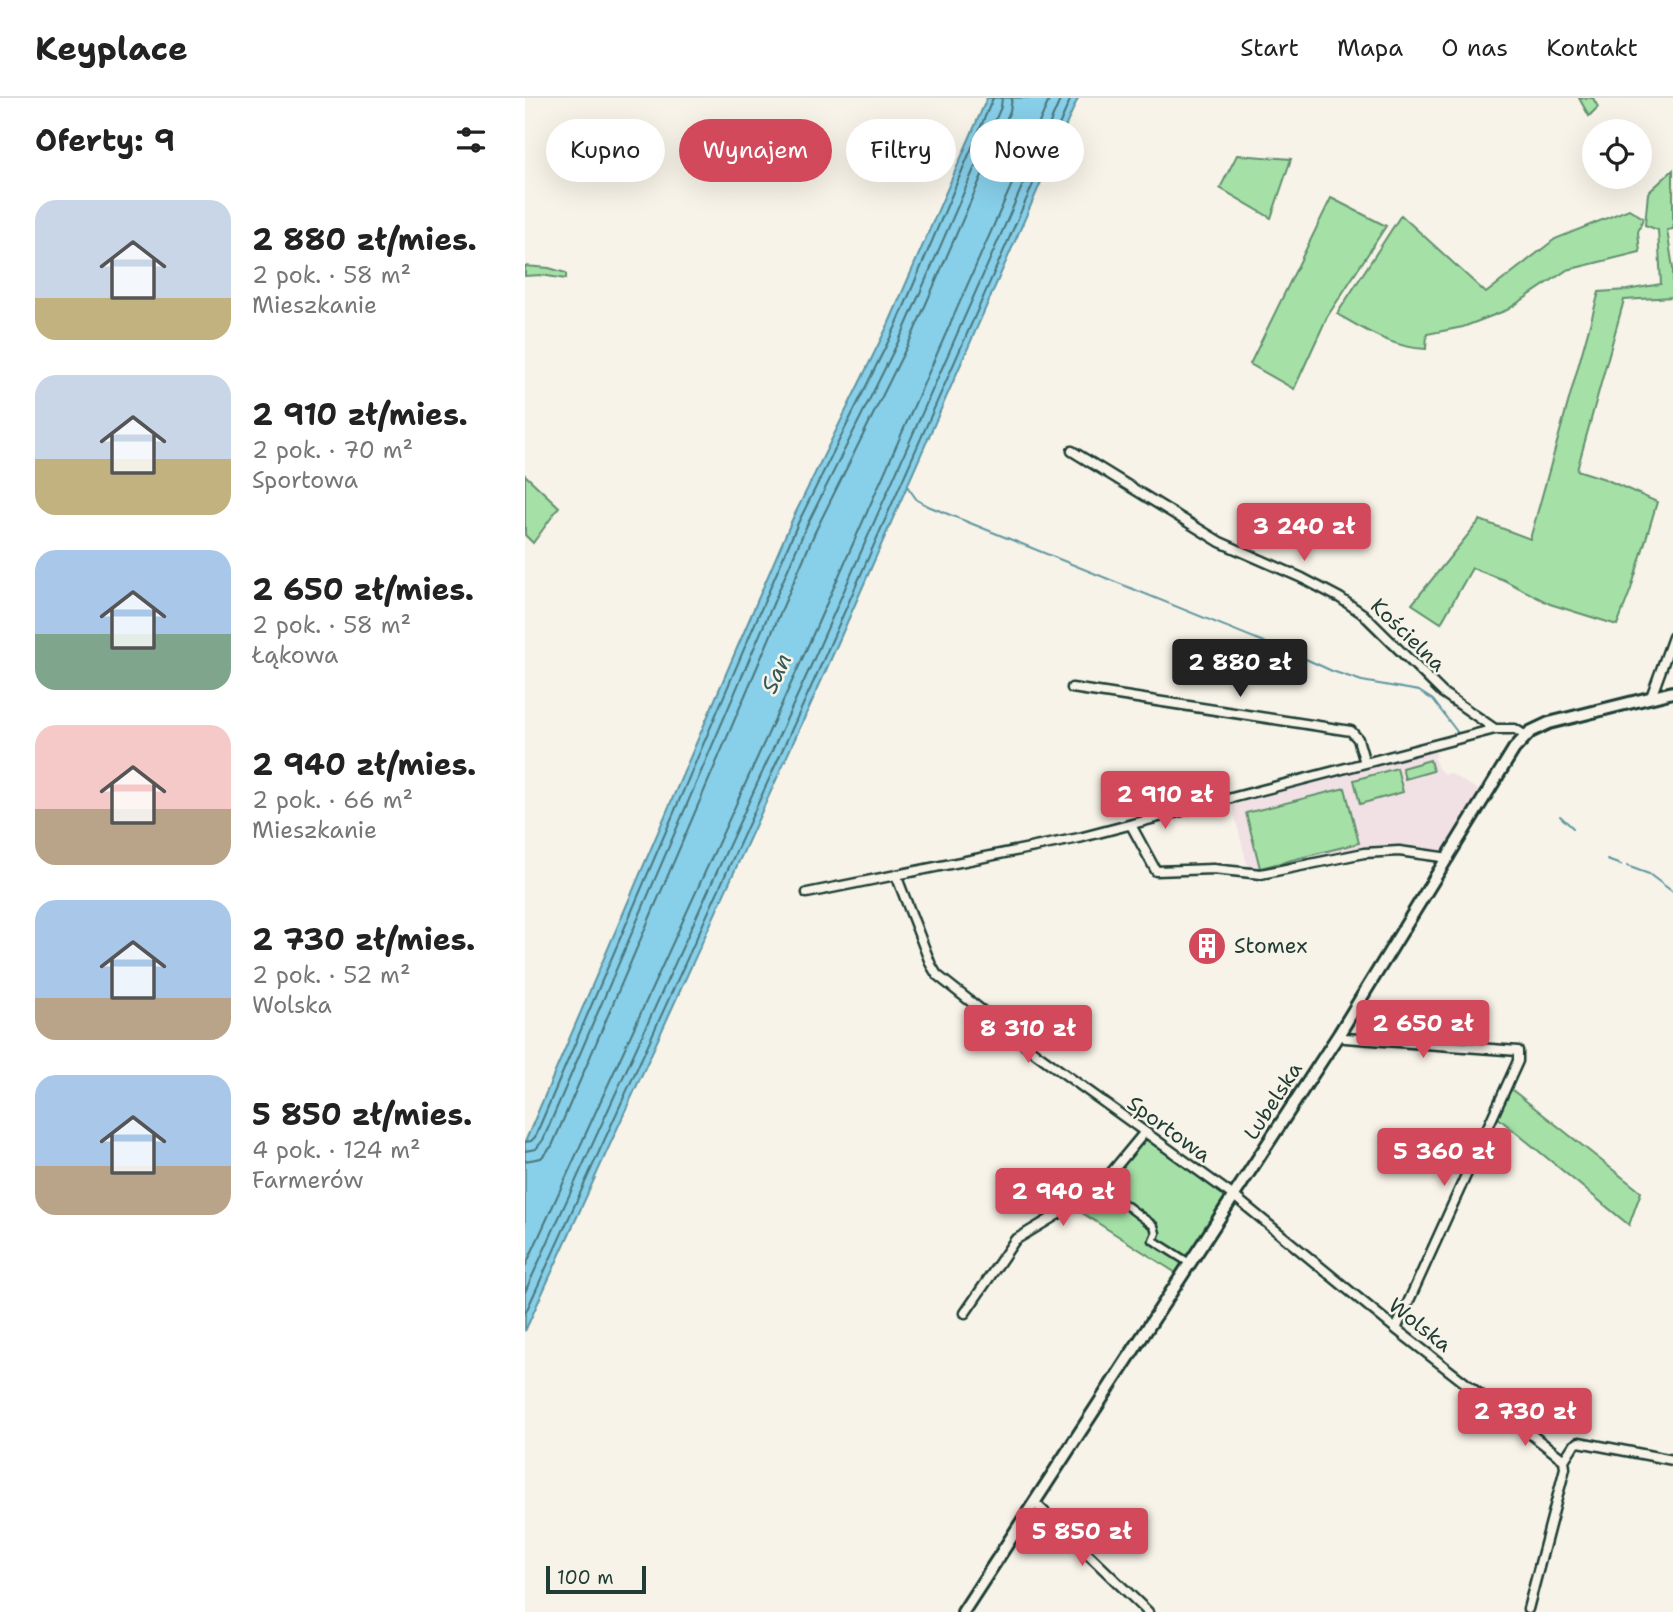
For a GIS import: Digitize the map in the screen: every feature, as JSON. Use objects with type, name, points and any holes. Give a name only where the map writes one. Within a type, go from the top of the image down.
[{"type":"main road","name":"Lubelska","points":[[963,1612],[1339,1034],[1511,754],[1525,736],[1539,727],[1673,692]]},
{"type":"street","name":"Kościelna","points":[[1072,451],[1172,515],[1220,542],[1340,598],[1363,614],[1443,693],[1495,729]]},
{"type":"street","points":[[1651,697],[1673,637]]},
{"type":"street","points":[[1072,688],[1351,731],[1359,739],[1365,763]]},
{"type":"street","points":[[807,893],[1027,850],[1495,729],[1515,729],[1525,736]]},
{"type":"street","points":[[1131,825],[1156,870],[1213,869],[1261,874],[1364,853],[1399,850],[1449,858]]},
{"type":"street","name":"Sportowa","points":[[896,875],[937,975],[1037,1054],[1235,1196]]},
{"type":"street","points":[[1339,1034],[1345,1038],[1518,1051],[1518,1061],[1396,1329]]},
{"type":"street","points":[[965,1313],[1015,1240],[1100,1186],[1144,1133]]},
{"type":"street","points":[[1100,1186],[1154,1226],[1156,1233],[1153,1240],[1191,1264]]},
{"type":"street","name":"Wolska","points":[[1235,1196],[1396,1329],[1564,1460]]},
{"type":"street","points":[[1528,1609],[1565,1468],[1564,1460],[1573,1446],[1579,1442],[1673,1460]]},
{"type":"street","points":[[1035,1503],[1149,1612]]},
{"type":"shaded area","points":[[1435,750],[1437,757],[1434,758],[1439,770],[1446,775],[1448,772],[1480,791],[1444,852],[1400,848],[1258,871],[1248,868],[1232,805]]},
{"type":"green space","points":[[1579,98],[1593,98],[1598,107],[1589,116]]},
{"type":"green space","points":[[1237,155],[1291,159],[1271,218],[1220,188]]},
{"type":"green space","points":[[1673,170],[1673,229],[1667,230],[1673,268],[1673,297],[1624,300],[1577,470],[1657,502],[1631,589],[1617,625],[1550,604],[1504,580],[1472,568],[1441,623],[1412,604],[1480,520],[1530,539],[1599,292],[1661,284],[1658,230],[1645,225],[1648,193]]},
{"type":"green space","points":[[1331,198],[1386,226],[1327,317],[1294,389],[1250,364]]},
{"type":"green space","points":[[1629,209],[1643,218],[1638,232],[1640,252],[1567,270],[1507,310],[1463,327],[1427,334],[1426,349],[1391,342],[1337,314],[1401,215],[1486,293],[1555,239]]},
{"type":"green space","points":[[525,266],[566,273],[566,279],[541,275],[525,276]]},
{"type":"green space","points":[[525,475],[559,507],[533,543],[525,535]]},
{"type":"green space","points":[[1430,760],[1433,771],[1405,779],[1402,768]]},
{"type":"green space","points":[[1397,768],[1403,792],[1360,804],[1354,780]]},
{"type":"green space","points":[[1345,788],[1359,843],[1260,868],[1246,813]]},
{"type":"green space","points":[[1511,1089],[1641,1192],[1629,1225],[1497,1117]]},
{"type":"green space","points":[[1147,1140],[1229,1196],[1176,1273],[1076,1209],[1098,1194],[1101,1195],[1141,1141]]},
{"type":"water","points":[[987,98],[1078,98],[1069,119],[978,119]]},
{"type":"water","name":"San","points":[[970,137],[970,182],[1041,182],[823,677],[525,1331],[525,1142],[792,520],[888,325],[950,182],[956,182],[956,169]]},
{"type":"waterway","points":[[907,486],[917,500],[928,506],[1291,653]]},
{"type":"waterway","points":[[1297,655],[1362,681],[1419,691],[1433,700],[1458,733]]},
{"type":"waterway","points":[[1560,816],[1573,828]]},
{"type":"waterway","points":[[1607,860],[1621,865]]},
{"type":"waterway","points":[[1627,866],[1649,874],[1673,892]]},
{"type":"place","name":"Stomex","points":[[1207,946]]}]
